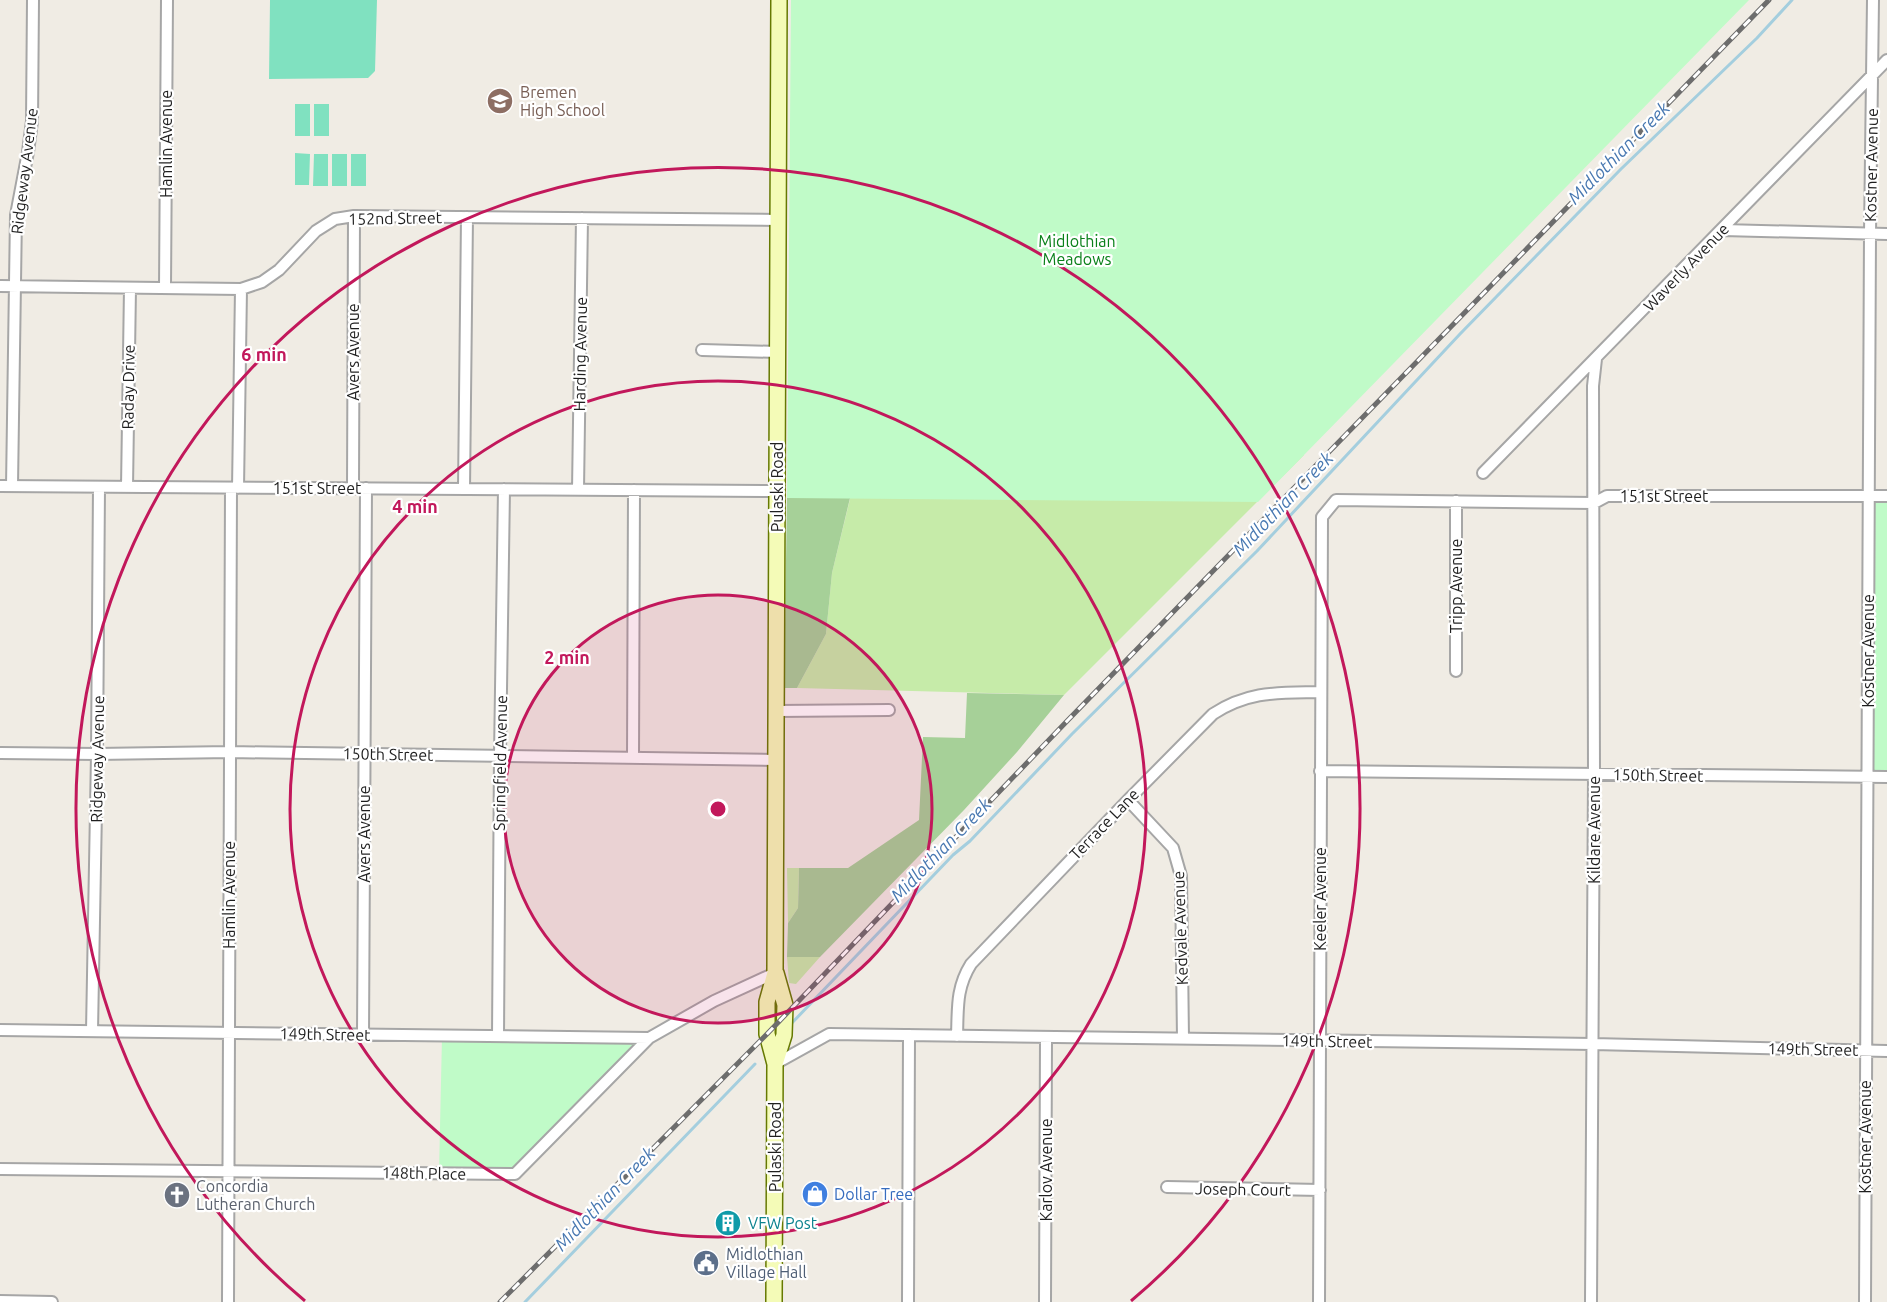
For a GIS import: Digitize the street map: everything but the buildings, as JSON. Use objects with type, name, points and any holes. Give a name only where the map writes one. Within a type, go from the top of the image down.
[{"type":"main road","name":"Pulaski Road","points":[[774,1302],[775,1064],[766,1034],[767,1002],[776,973],[779,0]]},
{"type":"street","name":"Ridgeway Avenue","points":[[12,486],[16,215],[32,121],[33,0]]},
{"type":"street","name":"Hamlin Avenue","points":[[165,288],[167,0]]},
{"type":"street","name":"Kostner Avenue","points":[[1865,1302],[1868,496],[1873,0]]},
{"type":"street","name":"Waverly Avenue","points":[[1483,473],[1887,60]]},
{"type":"street","name":"152nd Street","points":[[0,286],[242,289],[262,282],[279,270],[316,231],[335,219],[354,216],[778,220]]},
{"type":"street","name":"Avers Avenue","points":[[353,488],[354,216]]},
{"type":"street","points":[[464,489],[467,217]]},
{"type":"street","name":"Harding Avenue","points":[[578,490],[582,218]]},
{"type":"street","points":[[1723,230],[1887,234]]},
{"type":"street","name":"Raday Drive","points":[[127,487],[130,288]]},
{"type":"street","name":"Hamlin Avenue","points":[[228,1302],[230,752],[235,488],[242,289]]},
{"type":"street","points":[[702,350],[778,352]]},
{"type":"street","name":"Kildare Avenue","points":[[1591,1302],[1594,774],[1593,386],[1596,359]]},
{"type":"street","name":"151st Street","points":[[0,486],[777,491]]},
{"type":"street","name":"Ridgeway Avenue","points":[[92,1031],[99,487]]},
{"type":"street","name":"Avers Avenue","points":[[363,1035],[366,488]]},
{"type":"street","name":"Springfield Avenue","points":[[498,1036],[504,489]]},
{"type":"street","points":[[633,758],[634,490]]},
{"type":"street","name":"151st Street","points":[[1336,500],[1594,504],[1607,496],[1887,496]]},
{"type":"street","name":"Keeler Avenue","points":[[1319,1302],[1322,517],[1336,500]]},
{"type":"street","name":"Tripp Avenue","points":[[1456,501],[1456,671]]},
{"type":"street","name":"Terrace Lane","points":[[957,1036],[960,984],[970,964],[1213,714],[1229,703],[1251,696],[1268,693],[1321,692]]},
{"type":"street","points":[[777,711],[889,710]]},
{"type":"street","name":"150th Street","points":[[0,753],[230,752],[776,760]]},
{"type":"street","name":"150th Street","points":[[1320,771],[1887,777]]},
{"type":"street","name":"Kedvale Avenue","points":[[1128,800],[1173,848],[1181,876],[1183,1039]]},
{"type":"street","name":"148th Place","points":[[0,1169],[515,1174],[649,1038],[714,1001],[776,973]]},
{"type":"street","name":"149th Street","points":[[0,1030],[649,1038]]},
{"type":"street","name":"149th Street","points":[[775,1064],[828,1034],[1593,1044],[1887,1051]]},
{"type":"street","points":[[908,1302],[909,1035]]},
{"type":"street","name":"Karlov Avenue","points":[[1045,1302],[1046,1037]]},
{"type":"street","name":"Joseph Court","points":[[1167,1187],[1320,1190]]},
{"type":"street","points":[[0,1301],[52,1302]]},
{"type":"green space","points":[[270,0],[377,0],[375,71],[368,78],[269,79]]},
{"type":"green space","name":"Midlothian Meadows","points":[[791,0],[1749,0],[1258,502],[787,498]]},
{"type":"green space","points":[[295,104],[310,104],[310,136],[295,136]]},
{"type":"green space","points":[[314,104],[329,104],[329,136],[314,136]]},
{"type":"green space","points":[[295,153],[310,154],[309,185],[295,185]]},
{"type":"green space","points":[[314,154],[328,154],[328,186],[313,186]]},
{"type":"green space","points":[[332,154],[347,154],[347,186],[332,186]]},
{"type":"green space","points":[[351,154],[366,154],[366,186],[351,186]]},
{"type":"green space","points":[[1304,455],[1064,695],[797,688],[826,634],[832,573],[850,499],[787,498]]},
{"type":"green space","points":[[1868,496],[1887,496],[1887,777],[1867,777]]},
{"type":"green space","points":[[787,498],[850,498],[832,573],[826,634],[797,688],[784,688]]},
{"type":"green space","points":[[967,693],[1064,695],[1017,752],[964,810],[820,957],[787,957],[788,923],[798,908],[799,868],[848,868],[919,820],[923,737],[965,738]]},
{"type":"green space","points":[[787,868],[799,868],[798,908],[788,923]]},
{"type":"green space","points":[[787,957],[820,957],[796,984],[789,983]]},
{"type":"green space","points":[[442,1036],[649,1038],[515,1174],[439,1173]]},
{"type":"waterway","name":"Midlothian Creek","points":[[790,1025],[1072,734],[1257,551],[1460,334],[1621,169],[1757,38],[1792,0]]},
{"type":"waterway","name":"Midlothian Creek","points":[[525,1302],[755,1064]]},
{"type":"railway","points":[[500,1302],[767,1034],[1069,719],[1769,0]]},
{"type":"place","name":"Bremen High School","points":[[500,101]]},
{"type":"place","name":"Dollar Tree","points":[[815,1194]]},
{"type":"place","name":"Concordia Lutheran Church","points":[[177,1195]]},
{"type":"place","name":"VFW Post","points":[[728,1223]]},
{"type":"place","name":"Midlothian Village Hall","points":[[706,1263]]}]
